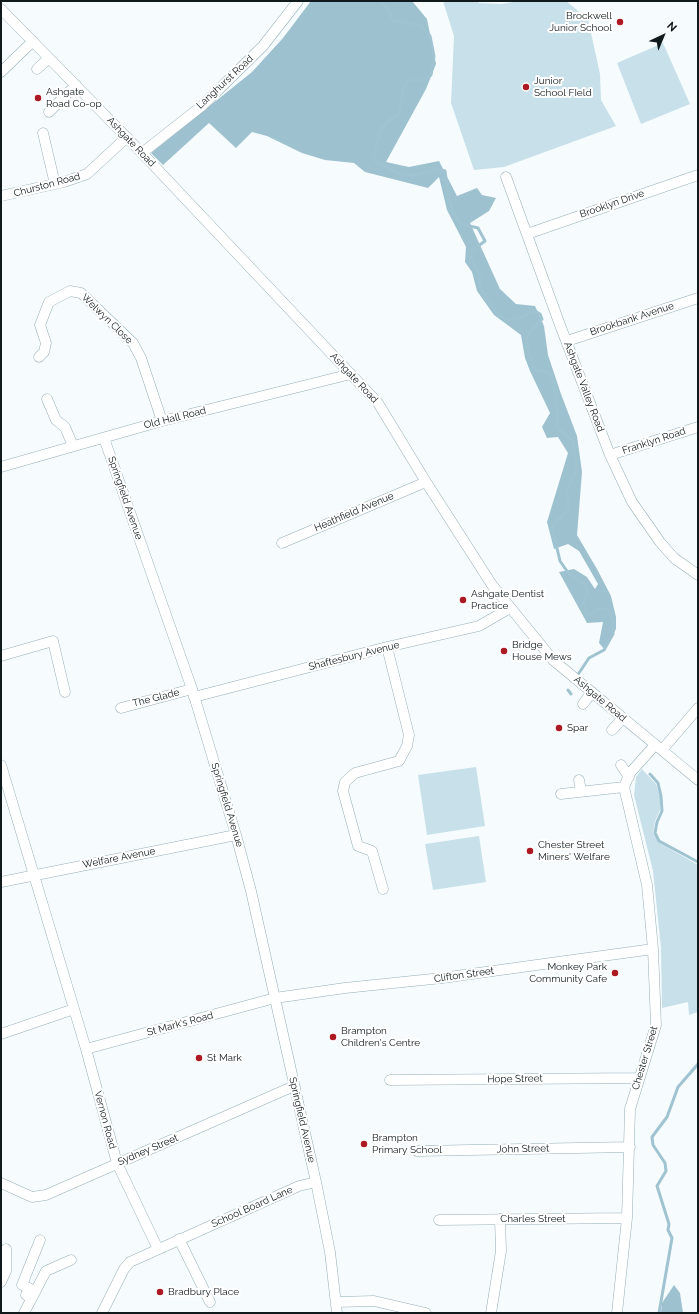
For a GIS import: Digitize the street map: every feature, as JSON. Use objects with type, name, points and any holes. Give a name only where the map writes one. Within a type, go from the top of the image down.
[{"type":"street","name":"Langhurst Road","points":[[142,153],[203,104],[263,46],[298,1]]},
{"type":"street","name":"Ashgate Road","points":[[1,9],[127,137],[378,404],[492,585],[553,660],[698,780]]},
{"type":"street","points":[[1,72],[33,41]]},
{"type":"street","points":[[37,69],[49,58]]},
{"type":"street","points":[[49,112],[76,85]]},
{"type":"street","points":[[43,133],[55,184]]},
{"type":"street","name":"Churston Road","points":[[1,196],[55,184],[87,174],[127,137]]},
{"type":"street","name":"Brooklyn Drive","points":[[527,234],[698,175]]},
{"type":"street","name":"Ashgate Valley Road","points":[[506,177],[610,455],[632,502],[660,542],[674,558],[698,575]]},
{"type":"street","name":"Welwyn Close","points":[[39,356],[44,352],[46,343],[40,325],[49,302],[70,291],[81,293],[133,343],[141,358],[162,421]]},
{"type":"street","name":"Brookbank Avenue","points":[[567,341],[698,298]]},
{"type":"street","name":"Old Hall Road","points":[[1,467],[162,421],[350,374]]},
{"type":"street","points":[[47,399],[56,420],[65,427],[73,446]]},
{"type":"street","name":"Franklyn Road","points":[[610,455],[698,427]]},
{"type":"street","name":"Springfield Avenue","points":[[104,438],[193,693],[236,835],[251,891],[316,1182]]},
{"type":"street","name":"Heathfield Avenue","points":[[282,543],[426,482]]},
{"type":"street","name":"Shaftesbury Avenue","points":[[193,693],[479,626],[510,608]]},
{"type":"street","points":[[1,656],[53,641],[65,692]]},
{"type":"street","points":[[383,890],[372,851],[358,846],[344,791],[345,782],[355,773],[399,761],[408,746],[409,735],[387,647]]},
{"type":"street","points":[[583,704],[592,692]]},
{"type":"street","name":"The Glade","points":[[121,708],[193,693]]},
{"type":"street","points":[[561,794],[624,787],[628,777],[698,708]]},
{"type":"street","points":[[612,730],[623,718]]},
{"type":"street","name":"Vernon Road","points":[[1,765],[3,778],[86,1049],[117,1163],[158,1249]]},
{"type":"street","points":[[621,766],[628,777]]},
{"type":"street","points":[[579,780],[581,791]]},
{"type":"street","name":"Chester Street","points":[[617,1313],[627,1218],[630,1109],[656,1025],[653,949],[647,885],[624,787]]},
{"type":"street","name":"Welfare Avenue","points":[[1,882],[236,835]]},
{"type":"street","name":"Clifton Street","points":[[275,998],[345,988],[442,978],[653,949]]},
{"type":"street","name":"St Mark's Road","points":[[86,1049],[275,998]]},
{"type":"street","points":[[1,1034],[74,1009]]},
{"type":"street","name":"Hope Street","points":[[390,1080],[639,1078]]},
{"type":"street","name":"Sydney Street","points":[[1,1183],[32,1197],[38,1197],[294,1086]]},
{"type":"street","name":"John Street","points":[[417,1151],[630,1148]]},
{"type":"street","points":[[316,1182],[330,1252],[337,1302],[337,1313]]},
{"type":"street","name":"School Board Lane","points":[[102,1313],[124,1269],[130,1262],[299,1186],[316,1182]]},
{"type":"street","name":"Charles Street","points":[[439,1220],[627,1218]]},
{"type":"street","points":[[491,1313],[501,1251],[500,1219]]},
{"type":"street","points":[[179,1239],[210,1302]]},
{"type":"street","points":[[31,1297],[26,1295],[29,1288],[22,1284],[40,1240]]},
{"type":"street","points":[[1,1282],[6,1271],[6,1249]]},
{"type":"street","points":[[24,1313],[31,1297],[46,1271],[71,1260]]},
{"type":"street","points":[[337,1302],[374,1301],[426,1313]]},
{"type":"shaded area","points":[[311,1],[412,1],[427,19],[436,64],[426,89],[386,162],[409,167],[439,161],[457,196],[477,188],[482,195],[496,198],[489,211],[470,223],[500,289],[516,304],[535,306],[544,326],[548,355],[577,436],[582,472],[577,535],[611,596],[616,617],[616,629],[605,650],[599,643],[603,622],[587,623],[559,572],[574,569],[587,577],[595,589],[598,584],[579,551],[568,544],[554,549],[547,522],[568,453],[558,437],[547,438],[542,427],[550,413],[525,358],[521,335],[494,315],[477,291],[472,272],[465,262],[466,247],[447,210],[439,177],[428,188],[365,172],[354,163],[325,160],[302,153],[267,136],[252,132],[236,148],[209,123],[163,165],[151,153],[252,72],[283,38]]},
{"type":"shaded area","name":"Junior School FIeld","points":[[443,1],[478,1],[479,3],[502,4],[518,1],[566,1],[588,19],[600,74],[601,100],[616,126],[504,167],[474,170],[451,103],[454,36]]},
{"type":"shaded area","points":[[663,43],[690,104],[641,124],[617,63]]},
{"type":"shaded area","points":[[476,767],[485,826],[427,835],[418,775]]},
{"type":"shaded area","points":[[642,769],[656,784],[660,796],[660,810],[655,821],[653,833],[658,842],[698,865],[698,1012],[689,1015],[688,1002],[662,1008],[661,948],[653,871],[634,795],[636,777]]},
{"type":"shaded area","points":[[479,836],[486,882],[433,890],[425,844]]},
{"type":"shaded area","points":[[674,1285],[680,1293],[683,1313],[661,1313],[662,1303]]},
{"type":"waterway","points":[[381,1],[388,9],[393,21],[418,24],[423,28],[430,36],[434,56],[431,75],[422,81],[414,80],[407,82],[404,88],[399,114],[387,122],[381,130],[374,152],[374,160],[399,174],[415,175],[437,169],[445,171],[448,194],[453,213],[461,224],[478,228],[485,241],[473,250],[471,257],[480,277],[479,282],[481,289],[497,312],[506,320],[516,319],[535,311],[540,314],[542,319],[529,333],[526,339],[527,347],[535,370],[549,373],[553,379],[557,407],[557,427],[572,440],[577,468],[566,493],[569,508],[552,527],[560,561],[569,574],[586,586],[588,592],[584,596],[586,615],[592,614],[600,608],[611,611],[613,626],[613,634],[604,650],[589,658],[579,673]]},
{"type":"waterway","points":[[568,690],[571,694]]},
{"type":"waterway","points":[[650,774],[658,783],[661,796],[662,811],[657,822],[655,833],[659,841],[698,862]]},
{"type":"waterway","points":[[659,1313],[672,1238],[668,1230],[669,1224],[657,1186],[666,1171],[665,1163],[653,1145],[652,1137],[667,1117],[678,1087],[698,1064]]},
{"type":"place","name":"Brockwell Junior School","points":[[620,22]]},
{"type":"place","name":"Junior School FIeld","points":[[526,87]]},
{"type":"place","name":"Ashgate Road Co-op","points":[[38,98]]},
{"type":"place","name":"Ashgate Dentist Practice","points":[[463,600]]},
{"type":"place","name":"Bridge House Mews","points":[[504,651]]},
{"type":"place","name":"Spar","points":[[559,728]]},
{"type":"place","name":"Chester Street Miners' Welfare","points":[[530,851]]},
{"type":"place","name":"Monkey Park Community Cafe","points":[[615,973]]},
{"type":"place","name":"Brampton Children's Centre","points":[[333,1037]]},
{"type":"place","name":"St Mark","points":[[199,1058]]},
{"type":"place","name":"Brampton Primary School","points":[[364,1144]]},
{"type":"place","name":"Bradbury Place","points":[[160,1292]]}]
